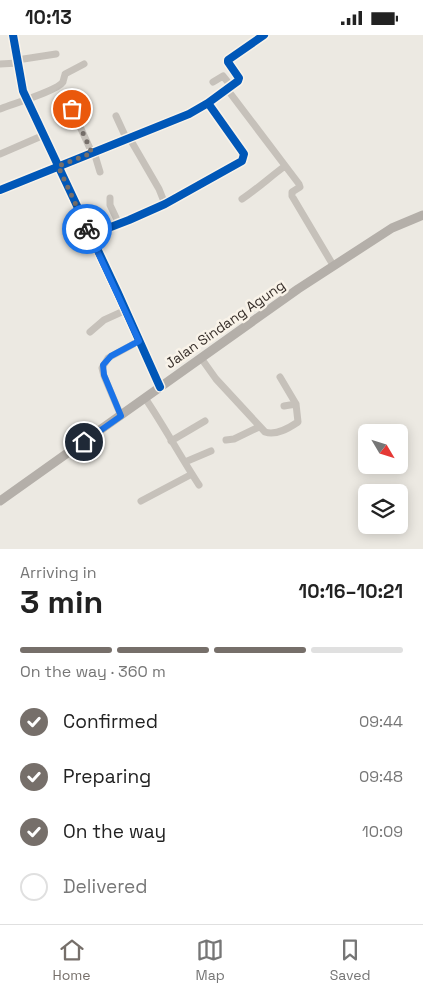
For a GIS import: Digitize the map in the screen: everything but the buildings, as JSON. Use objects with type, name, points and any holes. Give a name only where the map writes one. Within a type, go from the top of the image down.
[{"type":"main road","name":"Jalan Sindang Agung","points":[[0,501],[247,324],[333,265],[392,228],[423,215]]},
{"type":"street","points":[[13,35],[21,84],[27,100],[126,310],[160,387]]},
{"type":"street","points":[[0,190],[189,114],[208,103],[239,79],[228,60],[264,35]]},
{"type":"street","points":[[0,64],[56,54]]},
{"type":"street","points":[[0,109],[27,100],[58,86],[65,74],[84,64]]},
{"type":"street","points":[[213,82],[223,75],[229,87],[300,185],[292,193],[292,196],[333,265]]},
{"type":"street","points":[[90,235],[165,204],[239,163],[244,157],[242,151],[208,103]]},
{"type":"street","points":[[72,109],[100,172]]},
{"type":"street","points":[[116,116],[159,189],[165,204]]},
{"type":"street","points":[[0,154],[44,135]]},
{"type":"street","points":[[242,199],[285,166]]},
{"type":"street","points":[[110,198],[110,205],[119,224]]},
{"type":"street","points":[[90,332],[104,320],[126,310]]},
{"type":"street","points":[[121,416],[104,375],[103,365],[111,356],[139,341]]},
{"type":"street","points":[[201,357],[216,379],[265,432],[272,433],[288,429],[298,422],[296,404],[280,377]]},
{"type":"street","points":[[145,398],[165,427],[171,441],[199,485]]},
{"type":"street","points":[[284,406],[296,404]]},
{"type":"street","points":[[171,441],[205,421]]},
{"type":"street","points":[[226,440],[234,439],[259,427]]},
{"type":"street","points":[[185,462],[211,451]]},
{"type":"street","points":[[141,501],[192,474]]},
{"type":"cycle path","points":[[13,35],[23,91],[160,387]]},
{"type":"cycle path","points":[[0,190],[189,114],[208,103],[238,81],[239,78],[228,60],[264,35]]},
{"type":"cycle path","points":[[90,235],[165,204],[242,161],[244,154],[208,103]]},
{"type":"way so far","points":[[72,109],[92,153],[58,166],[87,229]]},
{"type":"route","points":[[84,442],[121,416],[104,375],[103,365],[111,356],[139,341],[87,229]]}]
